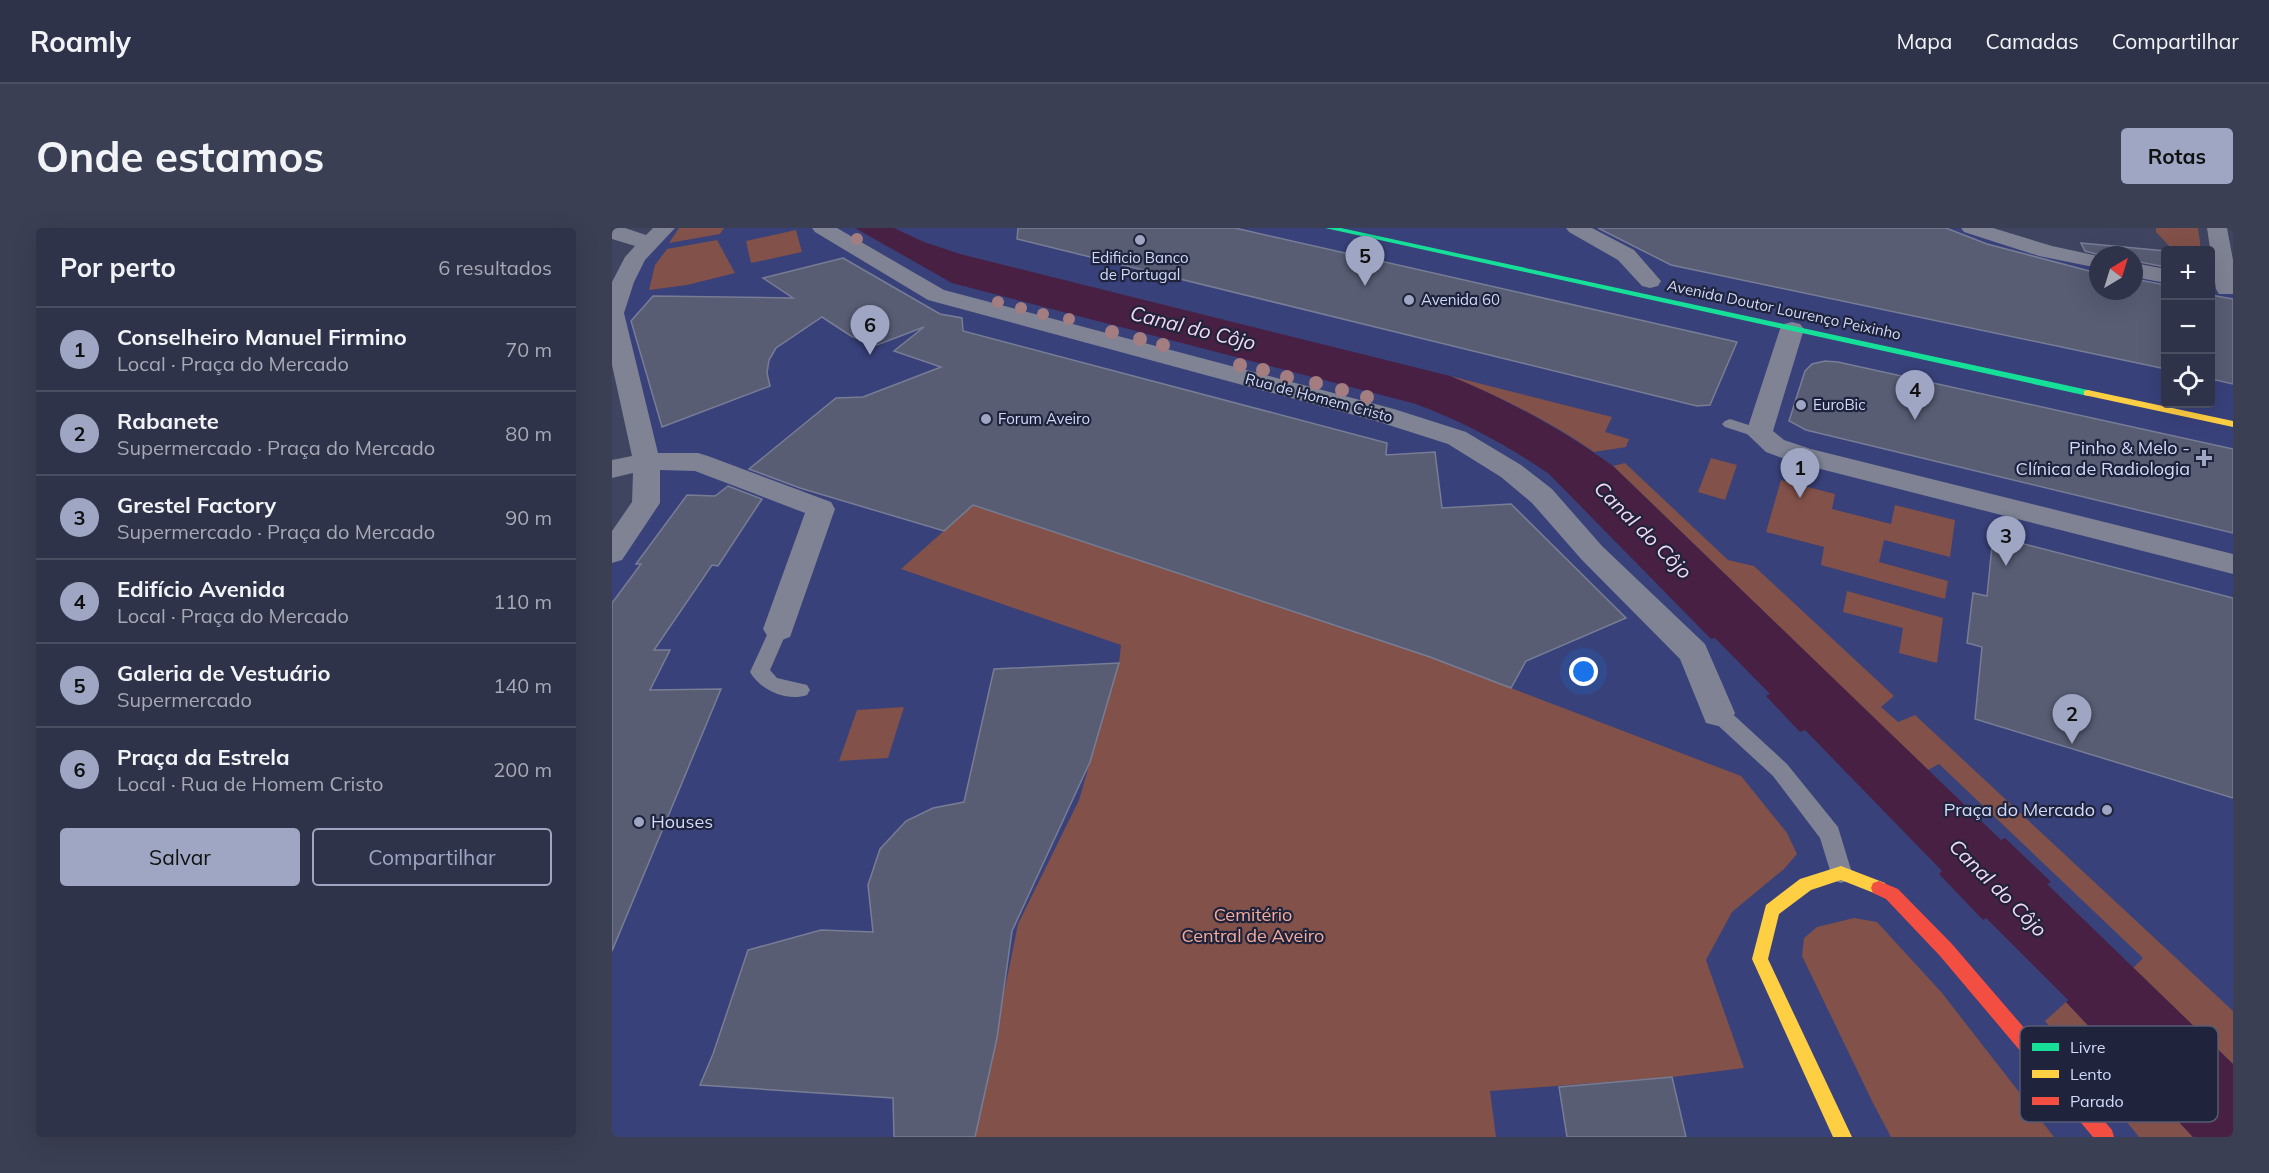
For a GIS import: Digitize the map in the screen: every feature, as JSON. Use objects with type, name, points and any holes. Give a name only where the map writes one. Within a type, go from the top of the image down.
[{"type":"main road","name":"Avenida Doutor Lourenço Peixinho","points":[[1329,228],[2233,424]]},
{"type":"main road","name":"Avenida Doutor Lourenço Peixinho","points":[[1627,276],[1656,283]]},
{"type":"main road","points":[[1844,1137],[1787,1021],[1760,959],[1772,910],[1806,884],[1841,873],[1892,894],[1946,950],[2020,1037]]},
{"type":"main road","points":[[2092,1122],[2105,1137]]},
{"type":"street","points":[[615,228],[617,234],[657,236]]},
{"type":"street","name":"Rua de Homem Cristo","points":[[822,228],[936,295],[1384,415],[1457,438],[1511,471],[1542,496],[1592,553],[1694,653],[1718,713]]},
{"type":"street","points":[[1576,228],[1626,255],[1656,283]]},
{"type":"street","points":[[1971,228],[2047,251],[2089,260]]},
{"type":"street","points":[[2217,228],[2223,288]]},
{"type":"street","points":[[612,553],[646,503],[647,461],[634,414],[612,313],[623,282],[636,257],[657,236]]},
{"type":"street","points":[[2143,272],[2161,275]]},
{"type":"street","points":[[1792,329],[1759,433],[1775,446],[1803,456],[2233,564]]},
{"type":"street","points":[[612,469],[647,461],[698,462],[821,509],[779,629]]},
{"type":"lane","points":[[1730,424],[1759,433]]},
{"type":"lane","points":[[779,629],[760,672],[771,684],[800,690]]},
{"type":"lane","points":[[1718,713],[1780,770],[1830,834],[1841,873]]},
{"type":"shaded area","points":[[665,228],[1971,228],[2089,260],[2089,300],[2143,300],[2143,272],[2161,275],[2161,408],[2215,408],[2215,287],[2233,290],[2233,1137],[612,1137],[612,553],[646,503],[612,313],[623,282]]},
{"type":"green space","points":[[679,228],[724,228],[720,234],[669,243]]},
{"type":"green space","points":[[2156,228],[2198,228],[2200,246],[2169,246],[2156,232]]},
{"type":"green space","points":[[796,230],[802,252],[751,263],[746,241]]},
{"type":"green space","points":[[717,240],[735,273],[687,285],[649,290],[655,265],[667,249]]},
{"type":"green space","points":[[1450,376],[1612,417],[1605,432],[1629,439],[1626,447],[1594,452],[1524,410]]},
{"type":"green space","points":[[1711,458],[1737,465],[1725,500],[1698,492]]},
{"type":"green space","points":[[1625,463],[1728,560],[1754,566],[1894,696],[1881,707],[1898,722],[1915,715],[2233,1011],[2233,1064],[2218,1050],[2218,1026],[2193,1026],[2133,968],[2143,958],[1939,764],[1928,770],[1613,466]]},
{"type":"green space","points":[[1781,480],[1835,494],[1832,509],[1891,524],[1895,505],[1955,520],[1950,557],[1884,540],[1879,562],[1948,581],[1945,599],[1821,565],[1824,547],[1766,532]]},
{"type":"green space","name":"Cemitério Central de Aveiro","points":[[973,505],[1430,657],[1741,776],[1787,833],[1797,854],[1784,869],[1732,912],[1706,960],[1744,1068],[1672,1077],[1490,1091],[1496,1137],[975,1137],[1018,924],[1079,800],[1119,663],[1121,645],[901,569]]},
{"type":"green space","points":[[1847,591],[1943,618],[1937,663],[1899,653],[1903,628],[1843,612]]},
{"type":"green space","points":[[904,707],[888,758],[839,761],[857,710]]},
{"type":"green space","points":[[1854,918],[1877,922],[1942,993],[2020,1093],[2020,1122],[2042,1122],[2054,1137],[1891,1137],[1802,956],[1804,938],[1817,927]]},
{"type":"green space","points":[[2066,1002],[2089,1026],[2049,1026],[2045,1021]]},
{"type":"green space","points":[[2127,1122],[2179,1122],[2193,1137],[2139,1137]]},
{"type":"water","name":"Canal do Côjo","points":[[855,228],[894,228],[924,242],[960,254],[1450,376],[1534,416],[1613,466],[2001,840],[2005,838],[2051,882],[2047,884],[2194,1026],[2089,1026],[2066,1002],[2068,1000],[1986,918],[1983,920],[1939,874],[1942,871],[1805,730],[1800,732],[1766,696],[1770,694],[1715,638],[1711,639],[1549,474],[1533,463],[1468,426],[1416,404],[952,283]]},
{"type":"water","points":[[2218,1049],[2233,1064],[2233,1137],[2193,1137],[2179,1122],[2218,1122]]},
{"type":"building","points":[[1018,228],[1235,228],[1737,342],[1710,405],[1697,406],[1017,239]]},
{"type":"building","points":[[1598,228],[1946,228],[1987,244],[2089,271],[2089,300],[2143,300],[2143,281],[2161,284],[2161,368],[1671,265]]},
{"type":"building","points":[[2081,243],[2113,246],[2089,246],[2089,252],[2085,251]]},
{"type":"building","points":[[2143,249],[2161,251],[2161,266],[2143,263]]},
{"type":"building","points":[[843,258],[940,314],[962,318],[963,331],[1387,443],[1386,455],[1435,452],[1442,508],[1511,504],[1626,618],[1526,661],[1511,688],[1430,657],[973,505],[944,531],[800,488],[749,469],[836,398],[863,397],[941,367],[894,351],[924,327],[877,345],[851,336],[822,317],[776,348],[769,360],[767,373],[770,386],[662,427],[631,321],[653,296],[793,298],[763,278]]},
{"type":"building","points":[[2215,296],[2233,299],[2233,384],[2215,380]]},
{"type":"building","points":[[1825,361],[2233,449],[2233,533],[1806,430],[1789,421],[1805,371],[1812,364]]},
{"type":"building","points":[[728,486],[762,499],[718,566],[712,565],[654,650],[670,650],[650,690],[721,689],[612,951],[612,603],[641,564],[636,564],[687,495],[715,496]]},
{"type":"building","points":[[1993,536],[2233,598],[2233,798],[1975,719],[1982,647],[1967,643],[1973,593],[1987,596]]},
{"type":"building","points":[[1119,663],[1090,762],[1012,931],[997,1038],[975,1137],[894,1137],[893,1098],[700,1085],[713,1054],[748,950],[821,930],[873,932],[868,885],[880,849],[906,821],[933,808],[964,802],[994,669]]},
{"type":"building","points":[[1672,1077],[1686,1137],[1567,1137],[1559,1087]]},
{"type":"traffic: fast","points":[[1329,228],[2088,393]]},
{"type":"traffic: slow","points":[[2088,393],[2233,424]]},
{"type":"traffic: slow","points":[[1843,1137],[1760,959],[1772,910],[1806,884],[1841,873],[1879,888]]},
{"type":"traffic: jam","points":[[1879,888],[1892,894],[1946,950],[2020,1037]]},
{"type":"traffic: jam","points":[[2092,1122],[2105,1137]]},
{"type":"place","name":"Edificio Banco de Portugal","points":[[1140,240]]},
{"type":"place","name":"Galeria de Vestuário","points":[[1365,286]]},
{"type":"place","name":"Avenida 60","points":[[1409,300]]},
{"type":"place","name":"Praça da Estrela","points":[[870,355]]},
{"type":"place","name":"EuroBic","points":[[1801,405]]},
{"type":"place","name":"Forum Aveiro","points":[[986,419]]},
{"type":"place","name":"Edifício Avenida","points":[[1915,420]]},
{"type":"place","name":"Pinho & Melo - Clínica de Radiologia","points":[[2204,458]]},
{"type":"place","name":"Conselheiro Manuel Firmino","points":[[1800,498]]},
{"type":"place","name":"Grestel Factory","points":[[2006,566]]},
{"type":"place","name":"Rabanete","points":[[2072,744]]},
{"type":"place","name":"Praça do Mercado","points":[[2107,810]]},
{"type":"place","name":"Houses","points":[[639,822]]}]
